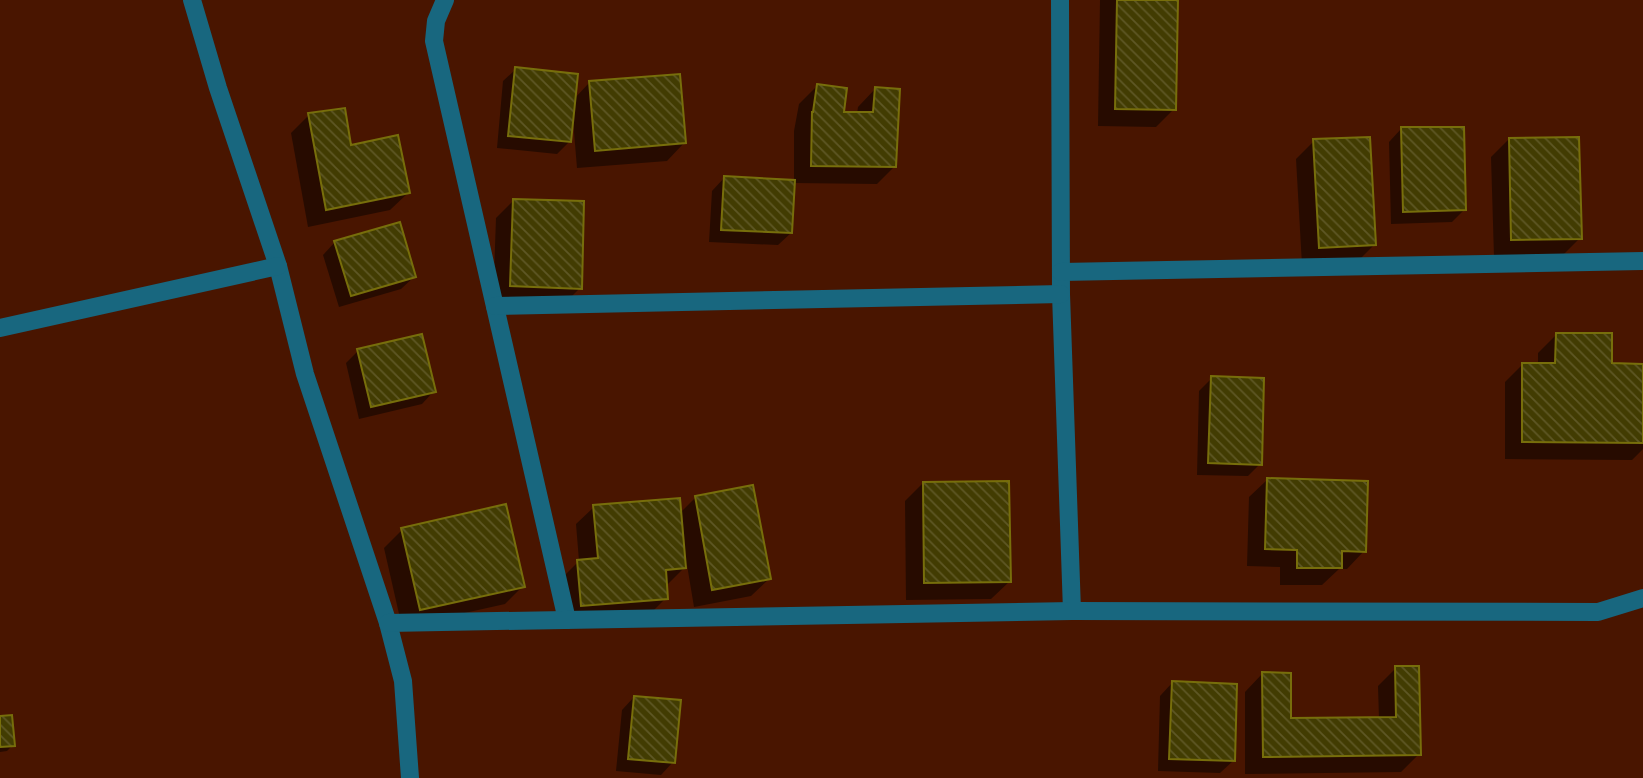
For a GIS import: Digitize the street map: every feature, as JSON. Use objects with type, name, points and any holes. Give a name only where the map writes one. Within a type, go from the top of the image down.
[{"type":"street","points":[[192,0],[218,88],[278,266],[305,374],[387,623],[403,681],[410,778]]},
{"type":"street","points":[[445,0],[436,21],[435,41],[567,620]]},
{"type":"street","points":[[1060,0],[1061,294],[1072,611]]},
{"type":"street","points":[[1061,272],[1643,261]]},
{"type":"street","points":[[0,328],[278,266]]},
{"type":"street","points":[[495,306],[1061,294]]},
{"type":"street","points":[[387,623],[1072,611],[1598,612],[1643,598]]},
{"type":"building","points":[[1117,0],[1178,0],[1176,110],[1115,109]]},
{"type":"building","points":[[515,67],[578,74],[571,142],[508,136]]},
{"type":"building","points":[[680,74],[686,143],[595,151],[589,81]]},
{"type":"building","points":[[817,84],[847,88],[844,112],[873,112],[875,87],[900,89],[896,167],[811,166],[812,112]]},
{"type":"building","points":[[345,108],[351,145],[398,135],[410,193],[326,210],[308,113]]},
{"type":"building","points":[[1401,127],[1464,127],[1466,210],[1403,212]]},
{"type":"building","points":[[1370,137],[1376,245],[1319,248],[1313,139]]},
{"type":"building","points":[[1579,137],[1582,239],[1511,240],[1509,138]]},
{"type":"building","points":[[724,176],[795,180],[792,233],[721,230]]},
{"type":"building","points":[[513,199],[584,201],[582,289],[510,286]]},
{"type":"building","points":[[400,222],[416,277],[351,296],[334,241]]},
{"type":"building","points":[[1556,333],[1612,333],[1612,363],[1643,364],[1643,443],[1522,442],[1522,363],[1555,363]]},
{"type":"building","points":[[422,334],[436,392],[371,407],[357,349]]},
{"type":"building","points":[[1211,376],[1264,378],[1262,465],[1208,463]]},
{"type":"building","points":[[1267,478],[1368,481],[1366,552],[1342,551],[1342,568],[1297,568],[1297,550],[1265,549]]},
{"type":"building","points":[[1009,481],[1011,582],[924,583],[923,482]]},
{"type":"building","points":[[753,485],[771,579],[712,590],[695,496]]},
{"type":"building","points":[[680,498],[686,568],[666,570],[668,599],[581,606],[577,560],[598,558],[593,505]]},
{"type":"building","points":[[506,504],[525,587],[420,610],[401,528]]},
{"type":"building","points":[[1395,666],[1419,666],[1421,755],[1263,757],[1262,672],[1291,673],[1291,718],[1396,717]]},
{"type":"building","points":[[1172,681],[1237,684],[1235,761],[1169,759]]},
{"type":"building","points":[[634,696],[681,700],[675,763],[628,759]]},
{"type":"building","points":[[12,715],[15,746],[0,747],[0,716]]}]
